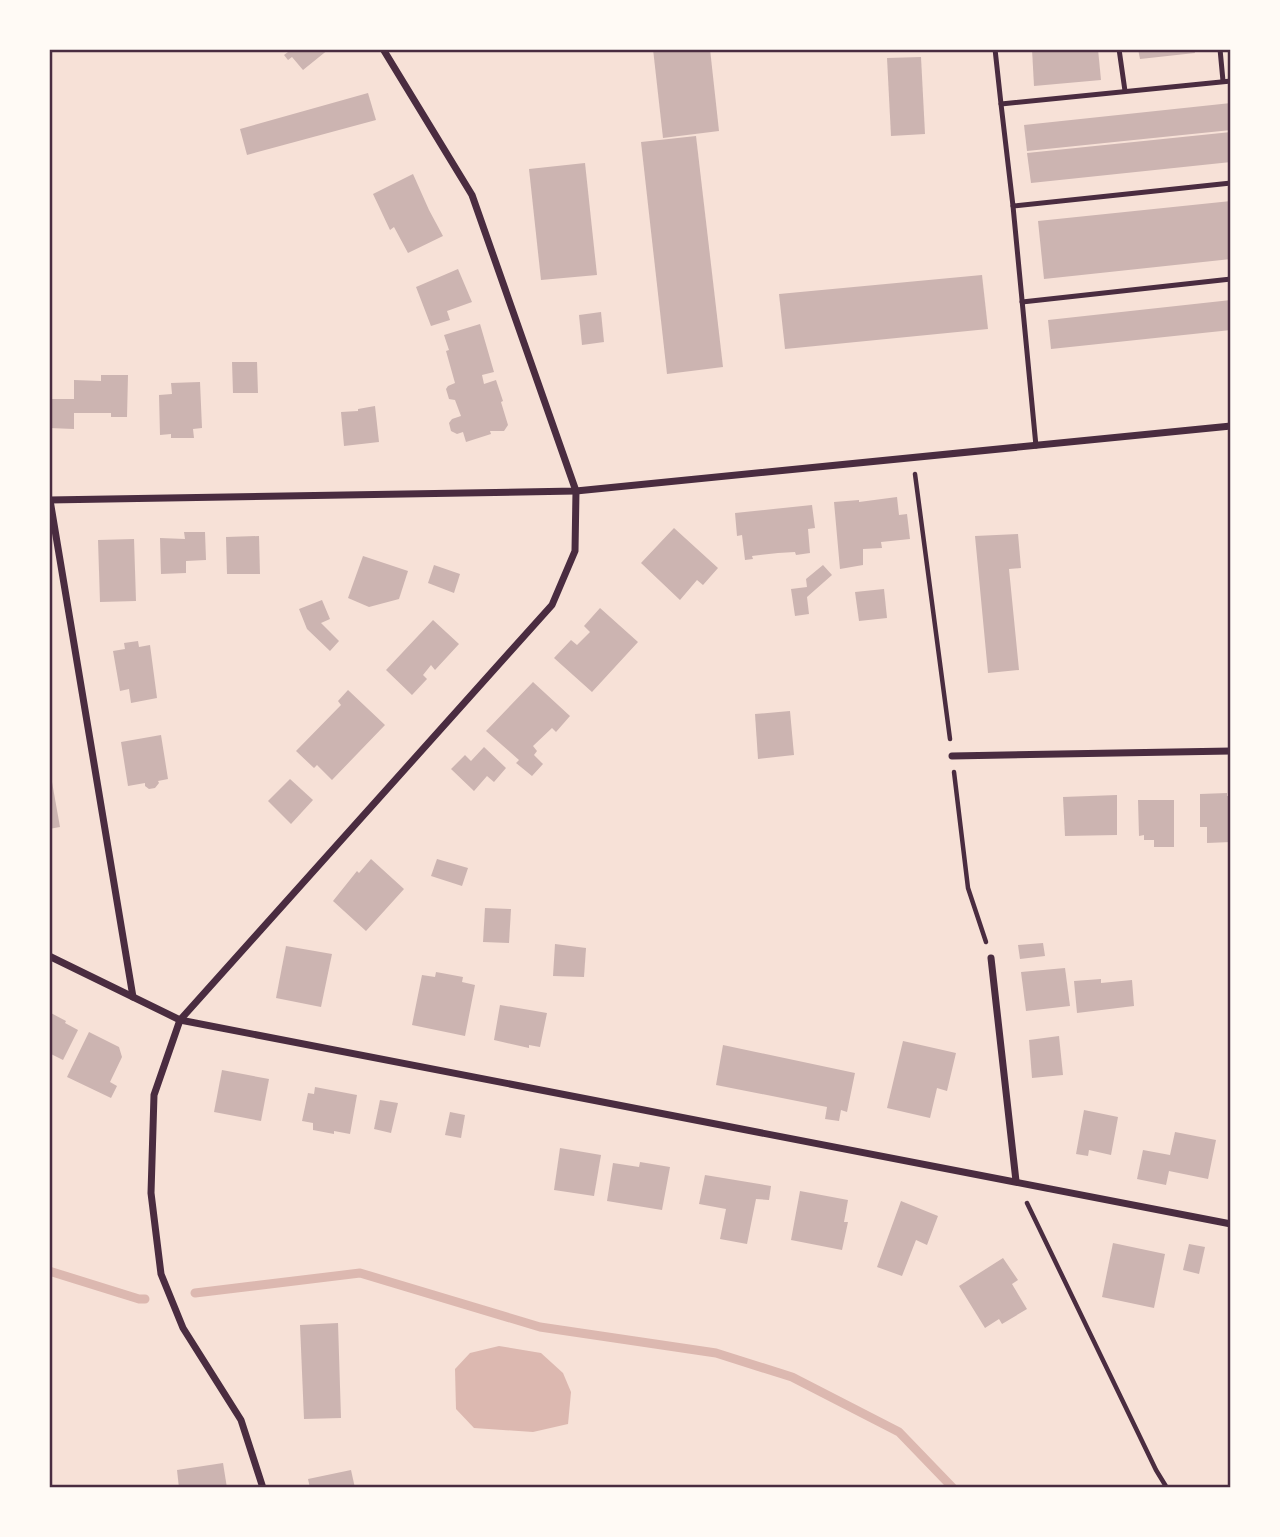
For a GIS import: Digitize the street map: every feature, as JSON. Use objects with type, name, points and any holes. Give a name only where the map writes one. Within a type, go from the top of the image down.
[{"type":"street","points":[[262,1488],[241,1420],[183,1328],[161,1274],[151,1193],[154,1095],[180,1020],[552,605],[575,551],[576,492],[472,195],[383,49]]},
{"type":"street","points":[[133,997],[49,500],[576,492],[1231,426]]},
{"type":"street","points":[[952,756],[1231,751]]},
{"type":"street","points":[[49,956],[180,1020],[1231,1224]]},
{"type":"street","points":[[991,958],[1016,1181]]},
{"type":"lane","points":[[995,49],[1036,446]]},
{"type":"lane","points":[[1119,49],[1125,91]]},
{"type":"lane","points":[[1220,49],[1223,81]]},
{"type":"lane","points":[[1000,104],[1231,80]]},
{"type":"lane","points":[[1013,206],[1231,183]]},
{"type":"lane","points":[[1022,302],[1231,279]]},
{"type":"path","points":[[913,459],[968,888],[991,958]]},
{"type":"path","points":[[1016,1181],[1167,1488]]},
{"type":"shaded area","points":[[499,1346],[541,1353],[563,1373],[571,1392],[568,1424],[533,1432],[474,1428],[456,1409],[455,1369],[470,1353]]},
{"type":"building","points":[[286,49],[329,49],[303,70],[292,57],[288,60],[284,55],[288,52]]},
{"type":"building","points":[[653,49],[710,49],[719,131],[663,138]]},
{"type":"building","points":[[1032,49],[1098,49],[1101,80],[1034,86]]},
{"type":"building","points":[[1138,49],[1194,49],[1195,53],[1140,59]]},
{"type":"building","points":[[921,57],[925,134],[891,136],[887,58]]},
{"type":"building","points":[[368,93],[376,120],[247,155],[240,129]]},
{"type":"building","points":[[1231,103],[1231,130],[1027,151],[1024,125]]},
{"type":"building","points":[[1231,132],[1231,162],[1031,183],[1027,153]]},
{"type":"building","points":[[696,136],[723,367],[667,374],[641,142]]},
{"type":"building","points":[[585,163],[597,275],[541,280],[529,169]]},
{"type":"building","points":[[413,174],[443,236],[408,253],[394,227],[390,230],[373,194]]},
{"type":"building","points":[[1231,201],[1231,259],[1044,279],[1038,221]]},
{"type":"building","points":[[458,269],[472,302],[447,311],[450,320],[431,326],[416,287]]},
{"type":"building","points":[[982,275],[988,329],[785,349],[779,294]]},
{"type":"building","points":[[1231,300],[1231,330],[1051,349],[1048,320]]},
{"type":"building","points":[[601,312],[604,342],[582,345],[579,315]]},
{"type":"building","points":[[480,324],[494,372],[482,375],[484,384],[496,380],[508,425],[504,431],[490,431],[491,434],[466,442],[463,432],[457,434],[451,431],[449,423],[461,416],[455,400],[449,399],[446,389],[455,383],[444,335]]},
{"type":"building","points":[[232,362],[257,362],[258,393],[233,393]]},
{"type":"building","points":[[101,375],[128,375],[127,417],[111,417],[111,413],[74,413],[74,429],[49,428],[49,399],[74,399],[74,380],[101,381]]},
{"type":"building","points":[[200,382],[202,428],[193,429],[194,438],[160,435],[159,395],[172,394],[171,383]]},
{"type":"building","points":[[375,406],[379,442],[344,446],[341,412]]},
{"type":"building","points":[[897,497],[899,515],[907,514],[910,539],[881,542],[882,548],[863,549],[863,565],[840,569],[834,502]]},
{"type":"building","points":[[812,505],[815,528],[808,529],[810,553],[778,553],[752,556],[753,559],[745,560],[742,535],[737,536],[735,513]]},
{"type":"building","points":[[674,528],[718,568],[703,585],[697,580],[680,600],[641,563]]},
{"type":"building","points":[[184,532],[205,532],[206,560],[186,561],[186,573],[161,574],[160,538],[185,539]]},
{"type":"building","points":[[1018,534],[1021,568],[1009,569],[1019,670],[988,673],[975,536]]},
{"type":"building","points":[[259,536],[260,574],[227,574],[226,537]]},
{"type":"building","points":[[134,539],[136,601],[100,602],[98,540]]},
{"type":"building","points":[[363,556],[408,571],[399,599],[369,607],[348,598]]},
{"type":"building","points":[[434,565],[460,574],[454,593],[428,583]]},
{"type":"building","points":[[823,565],[832,575],[807,597],[809,614],[795,616],[791,589],[807,587],[806,579]]},
{"type":"building","points":[[884,589],[887,618],[859,621],[855,592]]},
{"type":"building","points":[[322,600],[330,619],[321,623],[339,641],[330,651],[307,629],[299,609]]},
{"type":"building","points":[[600,608],[638,642],[592,692],[554,658],[571,640],[577,645],[590,632],[584,626]]},
{"type":"building","points":[[433,620],[459,644],[435,670],[431,665],[423,675],[427,679],[412,695],[386,670]]},
{"type":"building","points":[[138,641],[139,647],[150,645],[157,698],[131,703],[129,689],[120,691],[113,651],[125,649],[124,643]]},
{"type":"building","points":[[533,682],[570,716],[556,732],[552,728],[533,746],[537,751],[534,755],[543,764],[532,776],[516,763],[519,760],[486,731]]},
{"type":"building","points":[[348,690],[385,725],[332,780],[317,765],[314,768],[296,751],[341,705],[338,701]]},
{"type":"building","points":[[790,711],[794,755],[758,759],[755,714]]},
{"type":"building","points":[[161,735],[168,779],[158,781],[155,788],[149,789],[145,783],[128,786],[121,742]]},
{"type":"building","points":[[484,747],[506,768],[494,782],[487,776],[474,791],[451,769],[465,755],[471,761]]},
{"type":"building","points":[[290,779],[313,800],[291,824],[268,801]]},
{"type":"building","points":[[49,782],[52,782],[60,827],[49,829]]},
{"type":"building","points":[[1227,793],[1227,796],[1231,796],[1231,842],[1207,843],[1207,827],[1200,827],[1200,794]]},
{"type":"building","points":[[1117,795],[1117,835],[1065,836],[1063,797]]},
{"type":"building","points":[[1138,800],[1174,800],[1174,847],[1154,847],[1154,840],[1144,840],[1144,835],[1139,836]]},
{"type":"building","points":[[371,859],[404,889],[366,931],[333,901],[357,871],[359,873]]},
{"type":"building","points":[[437,859],[468,868],[462,886],[431,876]]},
{"type":"building","points":[[485,908],[511,909],[509,943],[483,942]]},
{"type":"building","points":[[1043,943],[1045,956],[1020,959],[1018,945]]},
{"type":"building","points":[[555,944],[586,948],[584,977],[553,976]]},
{"type":"building","points":[[286,946],[332,954],[321,1007],[276,998]]},
{"type":"building","points":[[1065,968],[1070,1006],[1026,1011],[1021,972]]},
{"type":"building","points":[[436,972],[463,977],[462,982],[475,985],[465,1036],[412,1025],[422,975],[435,977]]},
{"type":"building","points":[[1101,979],[1101,983],[1132,980],[1134,1006],[1077,1013],[1074,981]]},
{"type":"building","points":[[500,1005],[547,1013],[540,1047],[529,1045],[529,1048],[494,1040]]},
{"type":"building","points":[[49,1012],[78,1030],[63,1060],[49,1053]]},
{"type":"building","points":[[89,1032],[119,1047],[122,1057],[110,1082],[117,1086],[111,1098],[67,1077]]},
{"type":"building","points":[[1059,1036],[1063,1075],[1032,1078],[1029,1040]]},
{"type":"building","points":[[903,1041],[956,1053],[947,1091],[937,1088],[930,1118],[887,1108]]},
{"type":"building","points":[[723,1045],[855,1073],[847,1112],[841,1110],[839,1121],[825,1119],[827,1107],[716,1085]]},
{"type":"building","points":[[222,1070],[269,1079],[261,1121],[214,1112]]},
{"type":"building","points":[[315,1087],[357,1095],[350,1134],[313,1130],[313,1123],[302,1121],[308,1093],[314,1094]]},
{"type":"building","points":[[380,1100],[398,1103],[391,1133],[374,1129]]},
{"type":"building","points":[[1084,1110],[1118,1117],[1111,1155],[1089,1150],[1088,1156],[1076,1154]]},
{"type":"building","points":[[450,1112],[465,1115],[461,1138],[445,1135]]},
{"type":"building","points":[[1175,1132],[1216,1140],[1208,1179],[1169,1171],[1166,1185],[1137,1179],[1143,1150],[1170,1155]]},
{"type":"building","points":[[560,1148],[601,1155],[594,1196],[554,1190]]},
{"type":"building","points":[[640,1162],[670,1167],[662,1210],[607,1201],[613,1163],[639,1167]]},
{"type":"building","points":[[705,1175],[771,1186],[769,1200],[756,1199],[747,1244],[720,1239],[726,1209],[699,1204]]},
{"type":"building","points":[[800,1191],[848,1200],[844,1222],[848,1222],[842,1250],[791,1240]]},
{"type":"building","points":[[901,1201],[938,1216],[927,1245],[916,1240],[902,1276],[877,1267]]},
{"type":"building","points":[[1113,1243],[1165,1254],[1154,1308],[1102,1297]]},
{"type":"building","points":[[1189,1244],[1205,1247],[1199,1274],[1183,1270]]},
{"type":"building","points":[[1003,1258],[1018,1280],[1012,1284],[1027,1309],[1002,1324],[999,1319],[985,1328],[959,1286]]},
{"type":"building","points":[[338,1323],[341,1418],[304,1419],[300,1325]]},
{"type":"building","points":[[223,1463],[227,1488],[179,1488],[177,1470]]},
{"type":"building","points":[[351,1470],[355,1488],[310,1488],[308,1479]]},
{"type":"waterway","points":[[49,1271],[145,1299]]},
{"type":"waterway","points":[[195,1293],[360,1273],[540,1327],[716,1353],[792,1377],[899,1432],[953,1488]]}]
